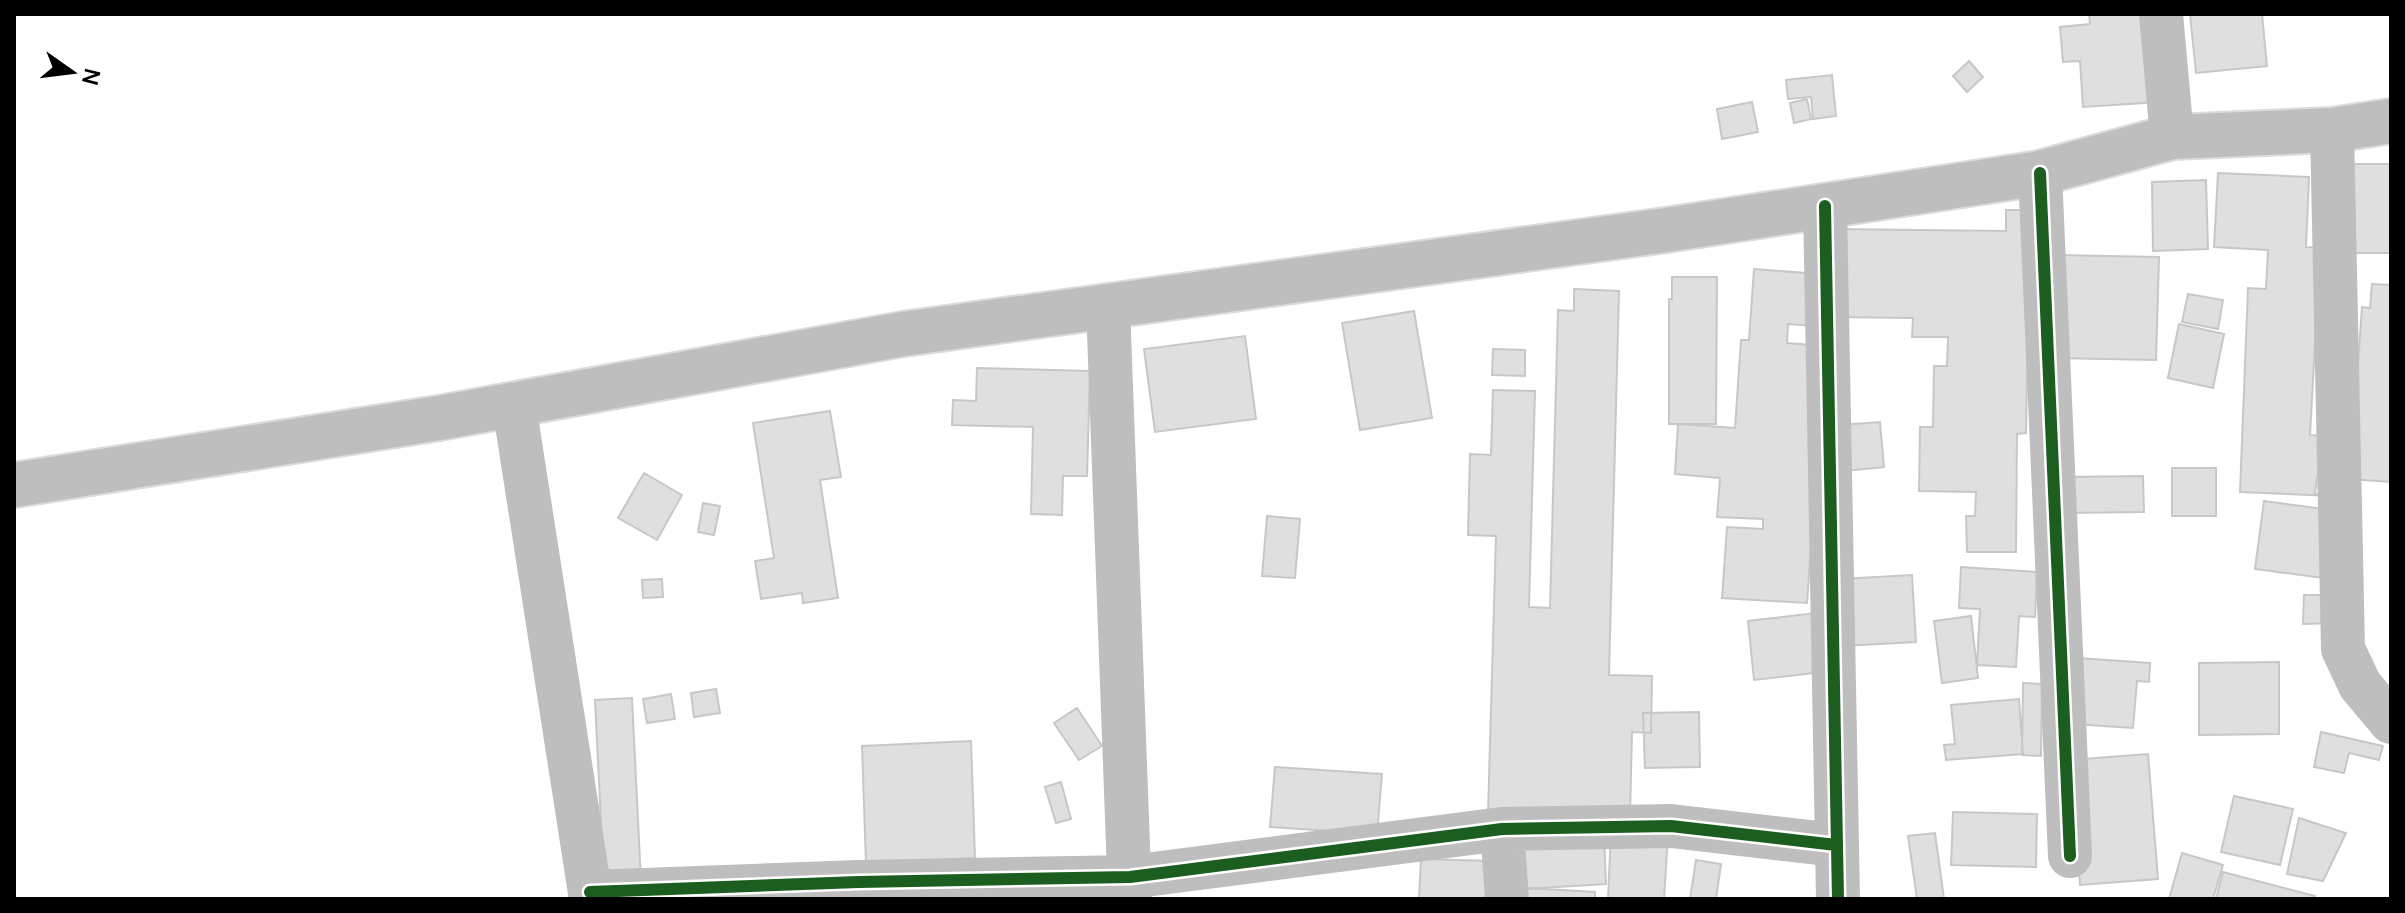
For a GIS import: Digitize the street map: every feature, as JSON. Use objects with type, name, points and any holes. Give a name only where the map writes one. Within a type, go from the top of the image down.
[{"type":"street","points":[[2161,14],[2172,137]]},
{"type":"street","points":[[14,485],[514,405],[903,334],[1825,206],[2040,173],[2172,137],[2332,130],[2391,121]]},
{"type":"street","points":[[2332,130],[2343,649],[2360,685],[2391,722]]},
{"type":"street","points":[[2040,173],[2070,856]]},
{"type":"street","points":[[1825,206],[1838,899]]},
{"type":"street","points":[[1108,306],[1130,888]]},
{"type":"street","points":[[514,405],[590,895],[859,882],[1130,888],[1502,829],[1671,826],[1836,845]]},
{"type":"street","points":[[1502,829],[1507,899]]},
{"type":"building","points":[[2089,14],[2153,14],[2159,102],[2083,107],[2080,61],[2063,62],[2060,27],[2090,24]]},
{"type":"building","points":[[2190,14],[2262,14],[2267,66],[2196,73]]},
{"type":"building","points":[[1969,61],[1983,77],[1967,92],[1953,76]]},
{"type":"building","points":[[1832,75],[1836,116],[1813,119],[1811,97],[1788,99],[1786,80]]},
{"type":"building","points":[[1807,99],[1811,119],[1794,123],[1790,103]]},
{"type":"building","points":[[1752,102],[1758,132],[1722,139],[1717,109]]},
{"type":"building","points":[[2344,164],[2391,164],[2391,253],[2344,253]]},
{"type":"building","points":[[2218,173],[2309,177],[2306,247],[2332,248],[2318,288],[2310,435],[2337,436],[2335,478],[2317,477],[2315,494],[2333,496],[2240,492],[2248,288],[2266,289],[2268,250],[2214,247]]},
{"type":"building","points":[[2206,180],[2208,249],[2153,251],[2152,182]]},
{"type":"building","points":[[2006,210],[2030,210],[2026,433],[2017,434],[2016,552],[1967,552],[1966,516],[1975,516],[1976,492],[1919,491],[1920,427],[1933,427],[1934,366],[1947,366],[1948,337],[1912,337],[1913,318],[1834,317],[1834,229],[2006,231]]},
{"type":"building","points":[[2057,255],[2159,257],[2156,360],[2054,358]]},
{"type":"building","points":[[1754,269],[1818,274],[1814,326],[1788,324],[1787,343],[1825,346],[1807,603],[1722,598],[1727,527],[1763,529],[1763,519],[1717,517],[1720,478],[1675,474],[1678,424],[1735,428],[1741,340],[1749,340]]},
{"type":"building","points":[[1672,277],[1717,277],[1716,424],[1669,424],[1669,299],[1672,299]]},
{"type":"building","points":[[2372,284],[2391,285],[2391,482],[2350,479],[2362,307],[2370,308]]},
{"type":"building","points":[[1574,289],[1619,291],[1609,675],[1652,676],[1651,733],[1632,732],[1630,816],[1488,813],[1496,536],[1468,535],[1470,454],[1491,455],[1493,390],[1535,391],[1529,607],[1550,608],[1558,310],[1574,311]]},
{"type":"building","points":[[2188,294],[2223,300],[2218,329],[2182,322]]},
{"type":"building","points":[[1414,311],[1432,418],[1360,430],[1342,323]]},
{"type":"building","points":[[2179,324],[2224,334],[2213,388],[2168,378]]},
{"type":"building","points":[[1245,336],[1256,419],[1155,432],[1144,349]]},
{"type":"building","points":[[1493,349],[1525,350],[1525,376],[1492,375]]},
{"type":"building","points":[[977,368],[1090,371],[1087,476],[1063,476],[1062,515],[1031,514],[1033,427],[952,425],[953,400],[976,401]]},
{"type":"building","points":[[830,411],[841,477],[820,480],[838,598],[803,603],[802,593],[761,599],[755,561],[774,558],[753,423]]},
{"type":"building","points":[[1880,422],[1884,467],[1845,471],[1841,425]]},
{"type":"building","points":[[2172,468],[2216,468],[2216,516],[2172,516]]},
{"type":"building","points":[[644,473],[682,495],[657,540],[618,518]]},
{"type":"building","points":[[2143,476],[2144,512],[2064,513],[2064,477]]},
{"type":"building","points":[[2264,501],[2332,510],[2323,578],[2255,569]]},
{"type":"building","points":[[703,503],[720,506],[714,535],[698,532]]},
{"type":"building","points":[[1267,516],[1300,519],[1295,578],[1262,576]]},
{"type":"building","points":[[1961,567],[2037,572],[2035,617],[2019,616],[2016,667],[1977,665],[1980,609],[1959,608]]},
{"type":"building","points":[[1912,575],[1916,642],[1843,646],[1840,579]]},
{"type":"building","points":[[662,579],[663,597],[643,598],[642,580]]},
{"type":"building","points":[[2304,595],[2332,595],[2332,623],[2303,624]]},
{"type":"building","points":[[1816,613],[1822,672],[1754,680],[1748,621]]},
{"type":"building","points":[[1971,616],[1978,678],[1942,683],[1934,621]]},
{"type":"building","points":[[2078,658],[2150,663],[2149,682],[2137,681],[2133,728],[2073,724]]},
{"type":"building","points":[[2279,662],[2279,734],[2199,735],[2199,663]]},
{"type":"building","points":[[2023,683],[2042,684],[2041,756],[2022,755]]},
{"type":"building","points":[[716,689],[720,713],[694,717],[691,693]]},
{"type":"building","points":[[671,694],[675,719],[647,723],[643,699]]},
{"type":"building","points":[[632,698],[641,881],[604,883],[595,700]]},
{"type":"building","points":[[2019,699],[2023,754],[1946,760],[1944,745],[1955,744],[1951,705]]},
{"type":"building","points":[[1077,708],[1102,746],[1079,760],[1054,723]]},
{"type":"building","points":[[1699,712],[1700,767],[1645,768],[1643,713]]},
{"type":"building","points":[[2321,732],[2383,746],[2379,760],[2349,753],[2344,773],[2314,767]]},
{"type":"building","points":[[971,741],[975,858],[866,863],[862,746]]},
{"type":"building","points":[[2148,754],[2158,879],[2080,885],[2071,760]]},
{"type":"building","points":[[1275,767],[1382,774],[1377,834],[1270,827]]},
{"type":"building","points":[[1061,782],[1071,819],[1056,823],[1045,787]]},
{"type":"building","points":[[2234,796],[2293,809],[2280,865],[2221,852]]},
{"type":"building","points":[[1953,812],[2037,814],[2036,867],[1951,865]]},
{"type":"building","points":[[2299,818],[2346,833],[2323,881],[2287,874]]},
{"type":"building","points":[[1611,831],[1668,834],[1664,899],[1608,899]]},
{"type":"building","points":[[1935,833],[1944,899],[1917,899],[1908,836]]},
{"type":"building","points":[[1604,835],[1606,884],[1522,889],[1519,840]]},
{"type":"building","points":[[2182,853],[2223,865],[2213,899],[2169,899]]},
{"type":"building","points":[[1421,859],[1492,861],[1491,899],[1419,899]]},
{"type":"building","points":[[1696,860],[1721,864],[1716,899],[1690,899]]},
{"type":"building","points":[[2223,872],[2315,896],[2314,899],[2216,899]]},
{"type":"building","points":[[1513,887],[1595,892],[1595,899],[1512,899]]},
{"type":"cycle path","points":[[2040,173],[2070,856]]},
{"type":"cycle path","points":[[1825,206],[1838,899]]},
{"type":"cycle path","points":[[590,892],[859,882],[1130,877],[1502,829],[1671,826],[1836,845]]}]
